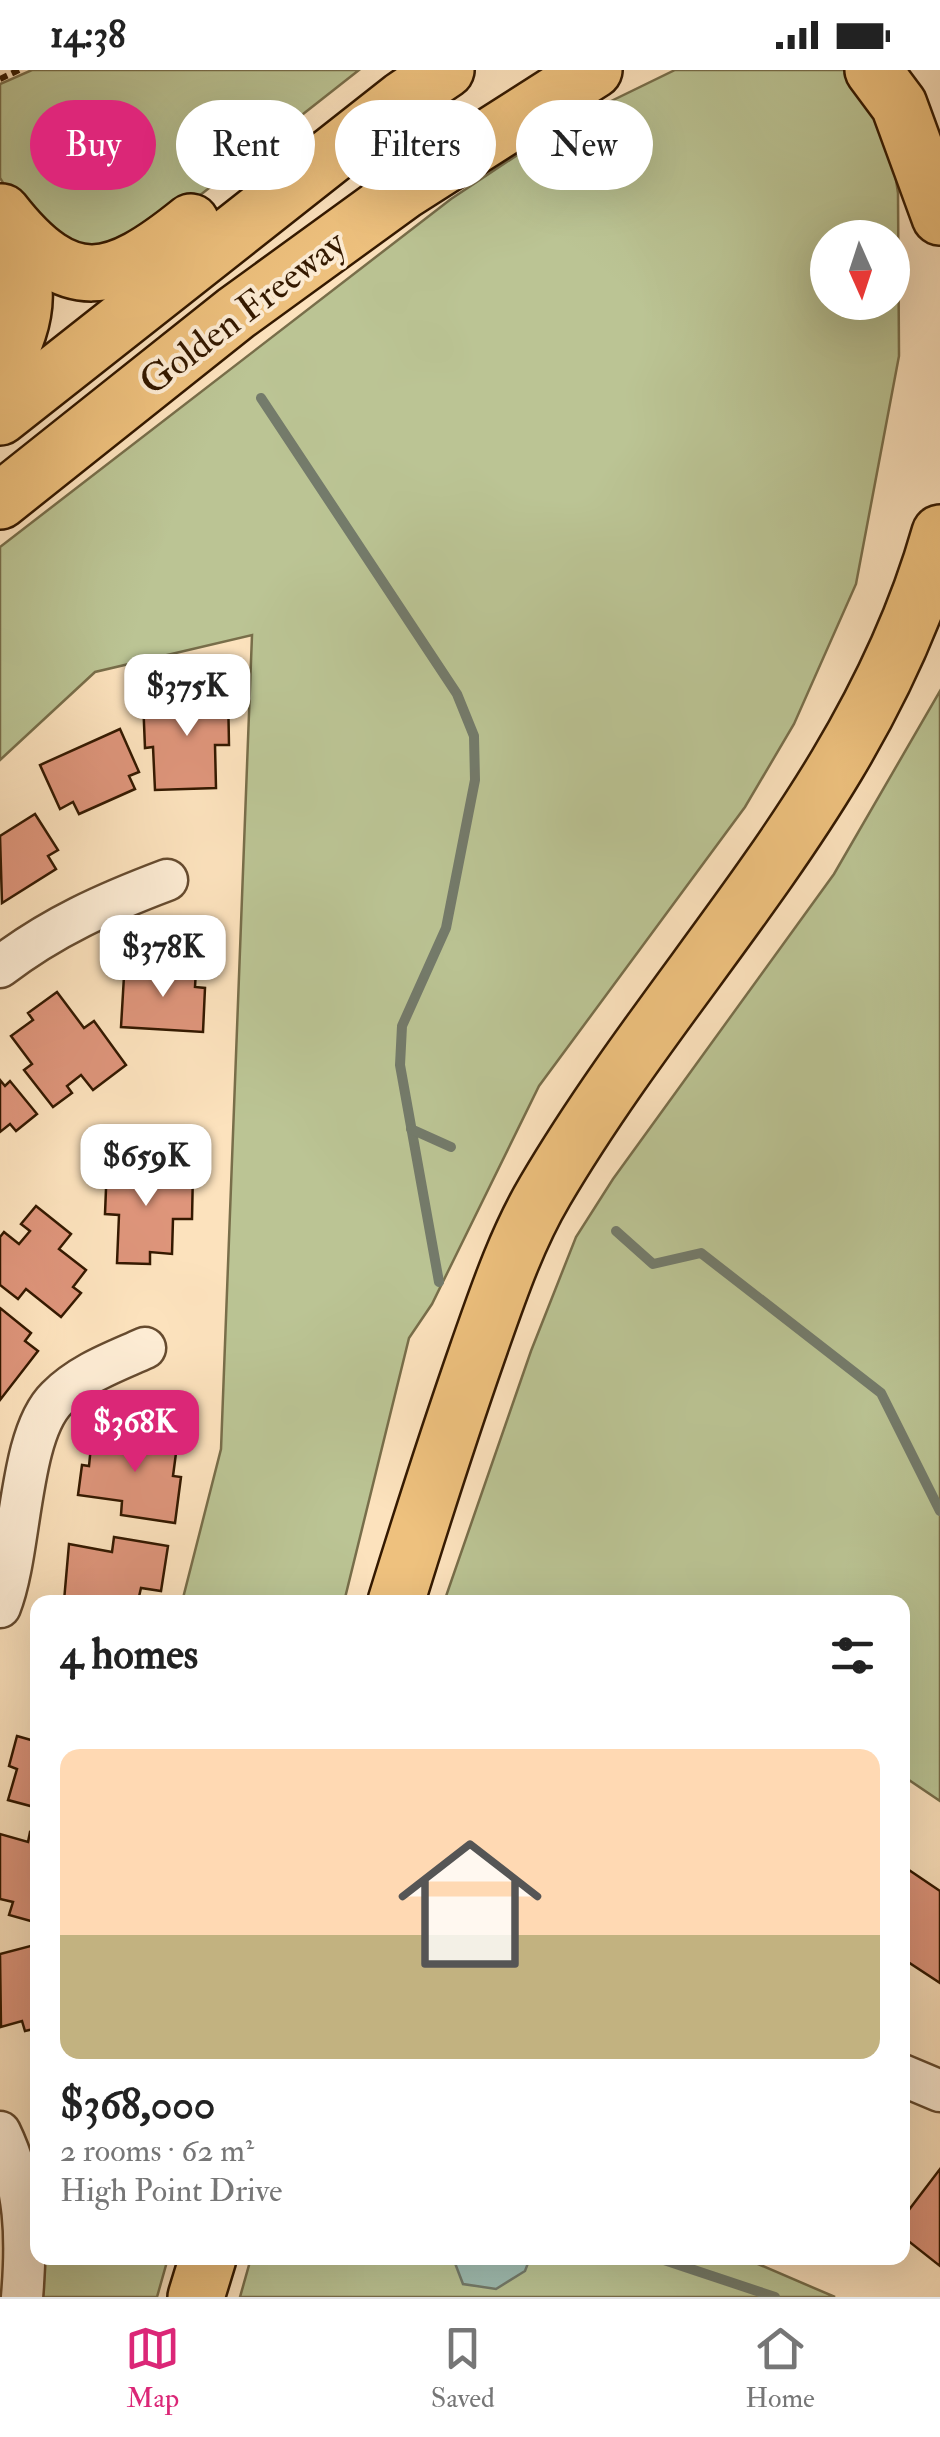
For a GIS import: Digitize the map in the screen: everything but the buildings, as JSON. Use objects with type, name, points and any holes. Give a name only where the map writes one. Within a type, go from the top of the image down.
[{"type":"highway","name":"Golden Freeway","points":[[0,501],[236,313],[404,190],[594,70]]},
{"type":"highway","points":[[510,122],[632,70]]},
{"type":"highway","points":[[872,70],[899,105],[940,217]]},
{"type":"highway","name":"Golden Freeway","points":[[0,417],[424,84]]},
{"type":"highway","points":[[0,372],[23,325],[27,288],[2,212],[29,244],[57,265],[85,272],[122,269],[157,250],[288,145],[424,84]]},
{"type":"highway","points":[[398,1595],[442,1454],[503,1281],[543,1194],[644,1042],[750,899],[831,778],[894,656],[940,533]]},
{"type":"highway","points":[[196,2297],[206,2265]]},
{"type":"street","points":[[0,967],[34,941],[90,909],[167,880]]},
{"type":"street","points":[[0,1607],[37,1428],[54,1400],[86,1374],[145,1348]]},
{"type":"street","points":[[910,2077],[940,2090]]},
{"type":"street","points":[[0,2132],[13,2165],[25,2225],[22,2297]]},
{"type":"path","points":[[0,79],[18,70]]},
{"type":"green space","points":[[32,70],[359,70],[315,105],[315,100],[176,100],[176,190],[207,190],[152,233],[79,259],[28,223],[0,178],[0,84]]},
{"type":"green space","points":[[675,70],[853,70],[891,147],[898,220],[810,220],[810,320],[899,320],[899,356],[856,584],[794,724],[745,807],[539,1086],[432,1304],[409,1338],[346,1595],[184,1595],[221,1449],[252,635],[95,672],[0,760],[0,547],[451,199],[465,190],[496,190],[496,169],[516,156],[516,190],[653,190],[653,100],[613,100]]},
{"type":"green space","points":[[940,691],[940,1801],[910,1781],[910,1595],[446,1595],[531,1351],[576,1237],[613,1179],[834,874]]},
{"type":"green space","points":[[45,2265],[166,2265],[157,2297],[43,2297]]},
{"type":"green space","points":[[249,2265],[760,2265],[835,2297],[240,2297]]},
{"type":"water","points":[[456,2265],[527,2265],[525,2271],[496,2289],[463,2284]]},
{"type":"waterway","points":[[261,398],[457,694],[474,736],[475,780],[446,928],[402,1026],[400,1065],[439,1282]]},
{"type":"waterway","points":[[411,1129],[451,1147]]},
{"type":"waterway","points":[[616,1231],[653,1264],[701,1253],[881,1393],[940,1511]]},
{"type":"waterway","points":[[679,2265],[775,2297]]}]
